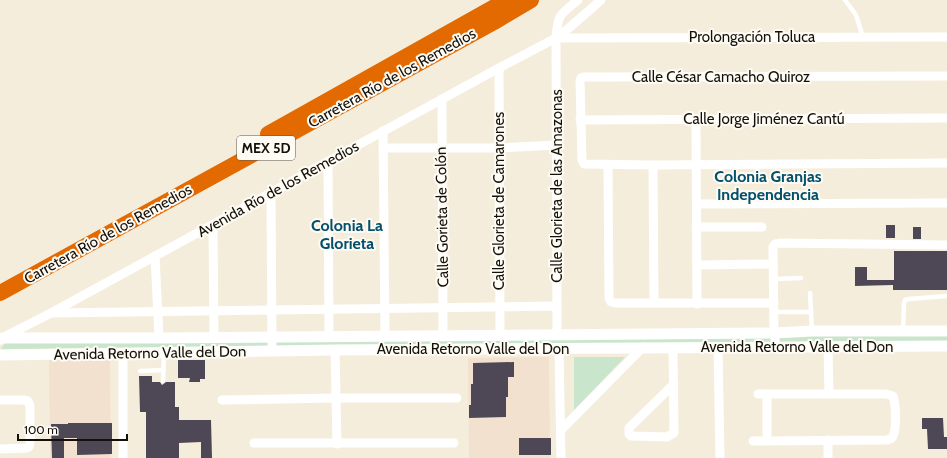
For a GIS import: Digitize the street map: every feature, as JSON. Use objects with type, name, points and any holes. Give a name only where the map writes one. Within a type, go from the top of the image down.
[{"type":"highway","name":"Carretera Río de los Remedios","points":[[0,282],[507,0]]},
{"type":"highway","name":"Carretera Río de los Remedios","points":[[0,293],[494,22],[530,0]]},
{"type":"street","name":"Calle Glorieta de las Amazonas","points":[[557,335],[557,22],[560,16],[578,0]]},
{"type":"street","name":"Avenida Río de los Remedios","points":[[1,338],[51,313],[556,38],[601,0]]},
{"type":"street","name":"Prolongación Toluca","points":[[556,38],[947,37]]},
{"type":"street","name":"Calle Glorieta de Camarones","points":[[499,68],[500,335]]},
{"type":"street","name":"Calle César Camacho Quiroz","points":[[608,165],[586,165],[583,163],[580,120],[580,81],[583,77],[947,76]]},
{"type":"street","name":"Calle Gorieta de Colón","points":[[442,99],[441,148],[443,336]]},
{"type":"street","name":"Calle Jorge Jiménez Cantú","points":[[580,120],[947,118]]},
{"type":"street","points":[[696,120],[697,304]]},
{"type":"street","points":[[383,131],[386,308],[385,336]]},
{"type":"street","points":[[384,148],[499,148],[557,145]]},
{"type":"street","points":[[328,162],[329,337]]},
{"type":"street","points":[[774,308],[611,302],[608,165],[947,163]]},
{"type":"street","points":[[653,165],[654,303]]},
{"type":"street","points":[[271,193],[272,351]]},
{"type":"street","points":[[697,204],[947,204]]},
{"type":"street","points":[[213,225],[215,310],[214,338]]},
{"type":"street","points":[[696,227],[762,226]]},
{"type":"street","points":[[776,346],[774,333],[773,279],[773,247],[775,244],[947,245]]},
{"type":"street","points":[[155,256],[159,338]]},
{"type":"street","points":[[696,265],[773,264]]},
{"type":"street","points":[[51,313],[557,306]]},
{"type":"street","name":"Avenida Retorno Valle del Don","points":[[1,338],[214,338],[774,333],[812,331],[947,331]]},
{"type":"street","name":"Avenida Retorno Valle del Don","points":[[0,355],[643,347],[947,346]]},
{"type":"street","points":[[561,430],[643,347]]},
{"type":"street","points":[[718,347],[720,458]]},
{"type":"street","points":[[828,347],[829,393]]},
{"type":"street","points":[[673,348],[674,384],[675,430],[673,435],[667,437],[647,437],[628,434],[629,428],[674,384]]},
{"type":"street","points":[[559,349],[562,458]]},
{"type":"street","points":[[335,350],[337,444]]},
{"type":"street","points":[[123,353],[123,458]]},
{"type":"street","points":[[753,441],[887,440],[892,438],[895,433],[895,403],[893,396],[886,394],[829,393],[763,394],[767,440]]},
{"type":"street","points":[[222,400],[457,398]]},
{"type":"street","points":[[0,400],[28,401],[30,406],[30,443],[29,447],[27,448],[0,449]]},
{"type":"street","points":[[828,440],[828,458]]},
{"type":"street","points":[[254,443],[454,443]]},
{"type":"lane","points":[[845,0],[856,15],[863,37]]},
{"type":"lane","points":[[773,279],[801,278]]},
{"type":"lane","points":[[810,293],[812,331]]},
{"type":"lane","points":[[903,332],[905,300],[909,298],[947,296]]},
{"type":"lane","points":[[774,308],[811,312]]},
{"type":"lane","points":[[163,380],[164,353]]},
{"type":"lane","points":[[140,371],[164,370]]},
{"type":"shaded area","points":[[549,357],[550,458],[469,458],[468,358]]},
{"type":"shaded area","points":[[49,360],[110,360],[111,458],[50,458]]},
{"type":"green space","points":[[947,333],[947,341],[1,349],[7,340]]},
{"type":"green space","points":[[574,357],[625,357],[574,410]]},
{"type":"building","points":[[886,225],[895,225],[895,238],[886,238]]},
{"type":"building","points":[[913,227],[921,227],[921,239],[913,239]]},
{"type":"building","points":[[894,251],[947,251],[947,290],[893,290],[893,285],[855,286],[855,267],[867,267],[867,280],[894,280]]},
{"type":"building","points":[[178,360],[205,360],[205,379],[200,379],[200,382],[189,382],[190,378],[178,378]]},
{"type":"building","points":[[514,362],[514,377],[508,377],[506,417],[469,418],[469,405],[471,405],[471,384],[473,384],[473,363]]},
{"type":"building","points":[[139,376],[152,376],[152,382],[160,382],[162,385],[166,382],[175,382],[175,407],[179,407],[179,420],[211,420],[212,458],[201,458],[201,442],[179,443],[179,458],[146,458],[146,412],[140,412]]},
{"type":"building","points":[[922,418],[943,418],[944,437],[947,437],[947,449],[928,449],[927,429],[922,429]]},
{"type":"building","points":[[112,423],[112,454],[77,455],[77,438],[64,438],[64,458],[52,458],[51,424]]},
{"type":"building","points":[[519,438],[551,438],[551,455],[519,455]]},
{"type":"district","name":"Colonia Granjas Independencia","points":[[768,185]]},
{"type":"district","name":"Colonia La Glorieta","points":[[347,234]]}]
